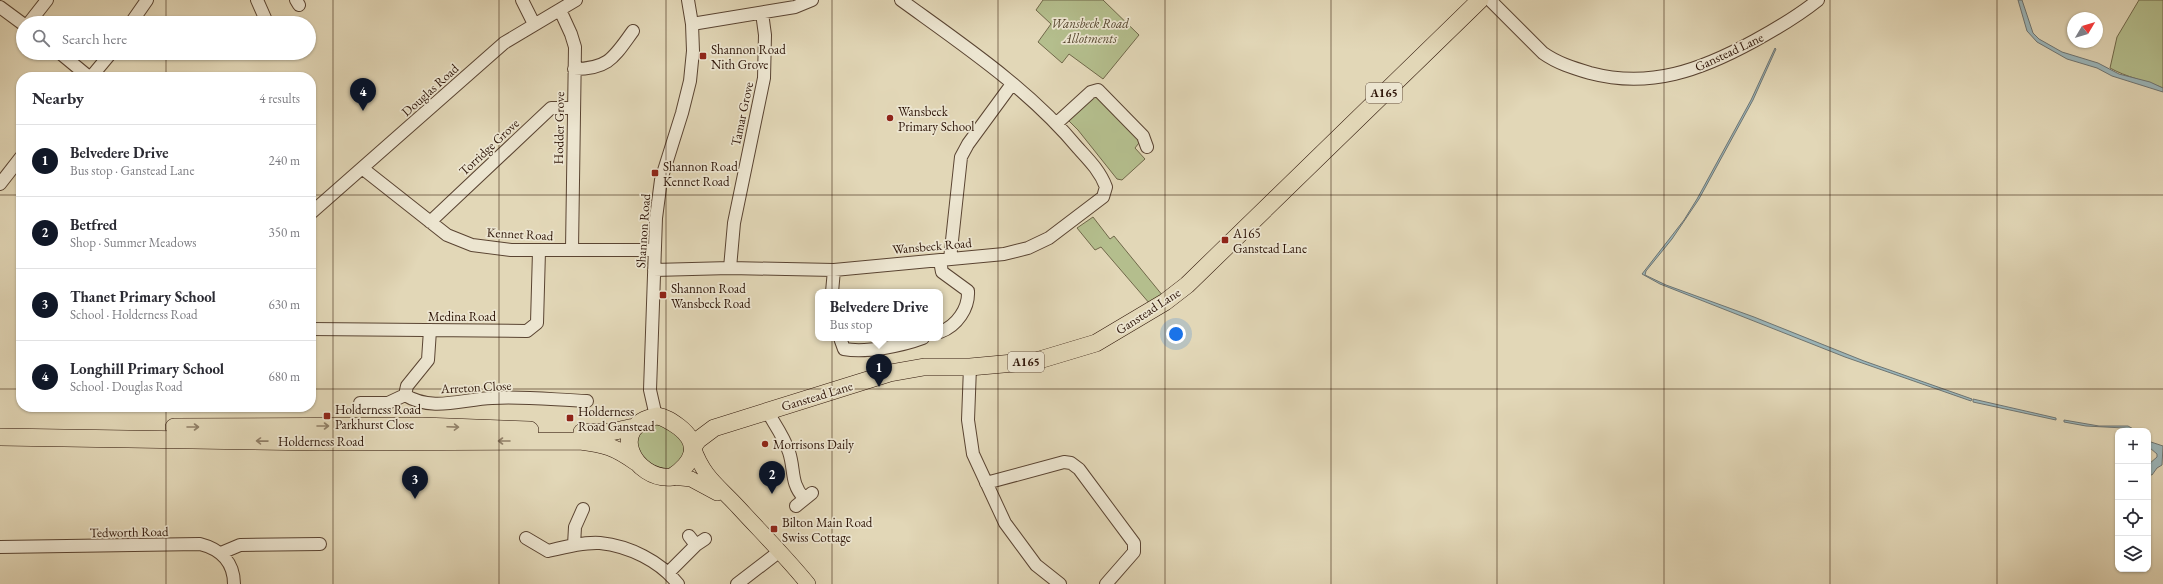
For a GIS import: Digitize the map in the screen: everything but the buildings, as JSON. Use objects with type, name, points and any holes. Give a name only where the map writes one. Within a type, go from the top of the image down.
[{"type":"highway","name":"Ganstead Lane","points":[[693,447],[698,440],[714,428],[890,373],[924,367],[970,367],[1036,361],[1096,343],[1165,302],[1187,285],[1480,0]]},
{"type":"highway","name":"A165","points":[[635,427],[649,418],[671,421]]},
{"type":"highway","name":"Ganstead Lane","points":[[671,421],[714,428]]},
{"type":"highway","points":[[671,421],[687,434],[693,447]]},
{"type":"highway","name":"Holderness Road","points":[[0,427],[422,426],[593,433],[635,427]]},
{"type":"highway","points":[[635,427],[629,436],[628,445],[636,462],[658,476],[672,477]]},
{"type":"highway","name":"Holderness Road","points":[[0,437],[320,442],[580,441],[608,445],[620,450],[636,462]]},
{"type":"highway","name":"A165","points":[[672,477],[686,466],[693,447]]},
{"type":"main road","points":[[693,447],[705,473],[714,485],[734,502],[780,551],[808,584]]},
{"type":"main road","points":[[672,477],[683,477],[696,481],[734,502]]},
{"type":"street","points":[[34,16],[46,0]]},
{"type":"street","points":[[137,16],[147,0]]},
{"type":"street","points":[[522,0],[534,24]]},
{"type":"street","name":"Douglas Road","points":[[316,209],[504,43],[576,0]]},
{"type":"street","name":"Shannon Road","points":[[671,421],[655,412],[651,396],[656,218],[661,180],[682,113],[690,80],[693,51],[692,24],[688,0]]},
{"type":"street","points":[[692,24],[795,7],[812,0]]},
{"type":"street","name":"Wansbeck Road","points":[[654,270],[730,268],[834,270],[1004,254],[1028,248],[1049,238],[1103,197],[1106,187],[1102,175],[1057,123],[1036,102],[901,0]]},
{"type":"street","name":"Ganstead Lane","points":[[1490,0],[1543,53],[1552,59],[1579,70],[1612,79],[1636,80],[1660,78],[1700,68],[1736,52],[1775,30],[1818,0]]},
{"type":"street","points":[[262,2],[266,16]]},
{"type":"street","points":[[0,7],[16,19]]},
{"type":"street","name":"Hodder Grove","points":[[560,10],[571,34],[574,47],[572,108],[572,249]]},
{"type":"street","name":"Tamar Grove","points":[[730,268],[734,223],[764,78],[765,35],[762,13]]},
{"type":"street","points":[[574,69],[591,69],[606,63],[633,31]]},
{"type":"street","points":[[69,60],[84,72]]},
{"type":"street","points":[[94,72],[105,60]]},
{"type":"street","points":[[943,330],[952,325],[964,311],[969,301],[968,291],[942,272],[961,157],[968,144],[1012,84]]},
{"type":"street","points":[[1057,123],[1091,92],[1098,90],[1143,136],[1147,147]]},
{"type":"street","name":"Torridge Grove","points":[[430,222],[551,108],[572,108]]},
{"type":"street","points":[[0,184],[16,163]]},
{"type":"street","name":"Kennet Road","points":[[362,168],[447,235],[472,245],[511,250],[540,251],[572,249],[655,250]]},
{"type":"street","name":"Medina Road","points":[[316,329],[527,331],[533,328],[537,323],[540,251]]},
{"type":"street","points":[[832,289],[834,270]]},
{"type":"street","points":[[360,403],[388,403],[405,394],[407,386],[428,360],[430,330]]},
{"type":"street","points":[[841,341],[844,349],[855,351],[908,344],[916,341]]},
{"type":"street","points":[[970,367],[968,420],[973,454],[1005,523],[1036,565],[1060,584]]},
{"type":"street","name":"Arreton Close","points":[[405,394],[415,401],[456,404],[492,398],[579,402]]},
{"type":"street","name":"Shannon Road","points":[[635,427],[644,413],[651,396]]},
{"type":"street","points":[[767,411],[784,438],[790,454],[796,490],[804,499]]},
{"type":"street","points":[[986,483],[1064,462],[1071,463],[1079,469],[1134,543],[1134,552],[1106,584]]},
{"type":"street","points":[[574,545],[575,528],[583,506]]},
{"type":"street","points":[[526,538],[548,551],[574,545],[600,543],[626,548],[669,572],[678,584]]},
{"type":"street","points":[[669,572],[696,540]]},
{"type":"street","name":"Tedworth Road","points":[[0,547],[200,544],[213,547],[221,553]]},
{"type":"street","points":[[234,584],[234,574],[229,563],[221,553],[240,545],[320,544]]},
{"type":"street","points":[[737,584],[780,551]]},
{"type":"green space","name":"Wansbeck Road Allotments","points":[[1043,0],[1103,0],[1139,35],[1103,79],[1069,54],[1062,63],[1038,42],[1051,24],[1036,10]]},
{"type":"green space","points":[[2139,0],[2163,0],[2163,88],[2110,68],[2117,37]]},
{"type":"green space","points":[[1097,95],[1142,139],[1135,148],[1145,159],[1122,180],[1117,179],[1078,130],[1066,118]]},
{"type":"green space","points":[[1093,217],[1110,239],[1114,236],[1163,296],[1150,304],[1101,247],[1095,250],[1077,228]]},
{"type":"green space","points":[[650,424],[669,426],[685,440],[683,463],[662,471],[639,457],[636,438]]},
{"type":"water","points":[[2018,0],[2022,0],[2033,33],[2039,39],[2062,52],[2098,63],[2119,74],[2150,82],[2163,88],[2163,92],[2112,76],[2097,68],[2067,59],[2037,42],[2027,31]]},
{"type":"water","points":[[1775,48],[1776,49],[1753,100],[1699,199],[1672,239],[1646,271],[1645,275],[1666,285],[1754,317],[1864,361],[1972,399],[1971,401],[1845,357],[1660,284],[1642,274],[1684,220],[1697,199],[1751,100]]},
{"type":"water","points":[[1973,399],[2056,418],[2056,420],[1973,402]]},
{"type":"water","points":[[2064,420],[2099,426],[2128,426],[2132,428],[2086,426],[2064,422]]},
{"type":"water","points":[[2151,442],[2163,446],[2162,465],[2151,475],[2151,462],[2157,457],[2157,454],[2151,449]]},
{"type":"place","name":"Shannon Road Nith Grove","points":[[703,56]]},
{"type":"place","name":"Longhill Primary School","points":[[363,111]]},
{"type":"place","name":"Wansbeck Primary School","points":[[890,118]]},
{"type":"place","name":"Shannon Road Kennet Road","points":[[655,173]]},
{"type":"place","name":"A165 Ganstead Lane","points":[[1225,240]]},
{"type":"place","name":"Shannon Road Wansbeck Road","points":[[663,295]]},
{"type":"place","name":"Belvedere Drive","points":[[879,387]]},
{"type":"place","name":"Holderness Road Parkhurst Close","points":[[327,416]]},
{"type":"place","name":"Holderness Road Ganstead","points":[[570,418]]},
{"type":"place","name":"Morrisons Daily","points":[[765,444]]},
{"type":"place","name":"Betfred","points":[[772,494]]},
{"type":"place","name":"Thanet Primary School","points":[[415,499]]},
{"type":"place","name":"Bilton Main Road Swiss Cottage","points":[[774,529]]}]
